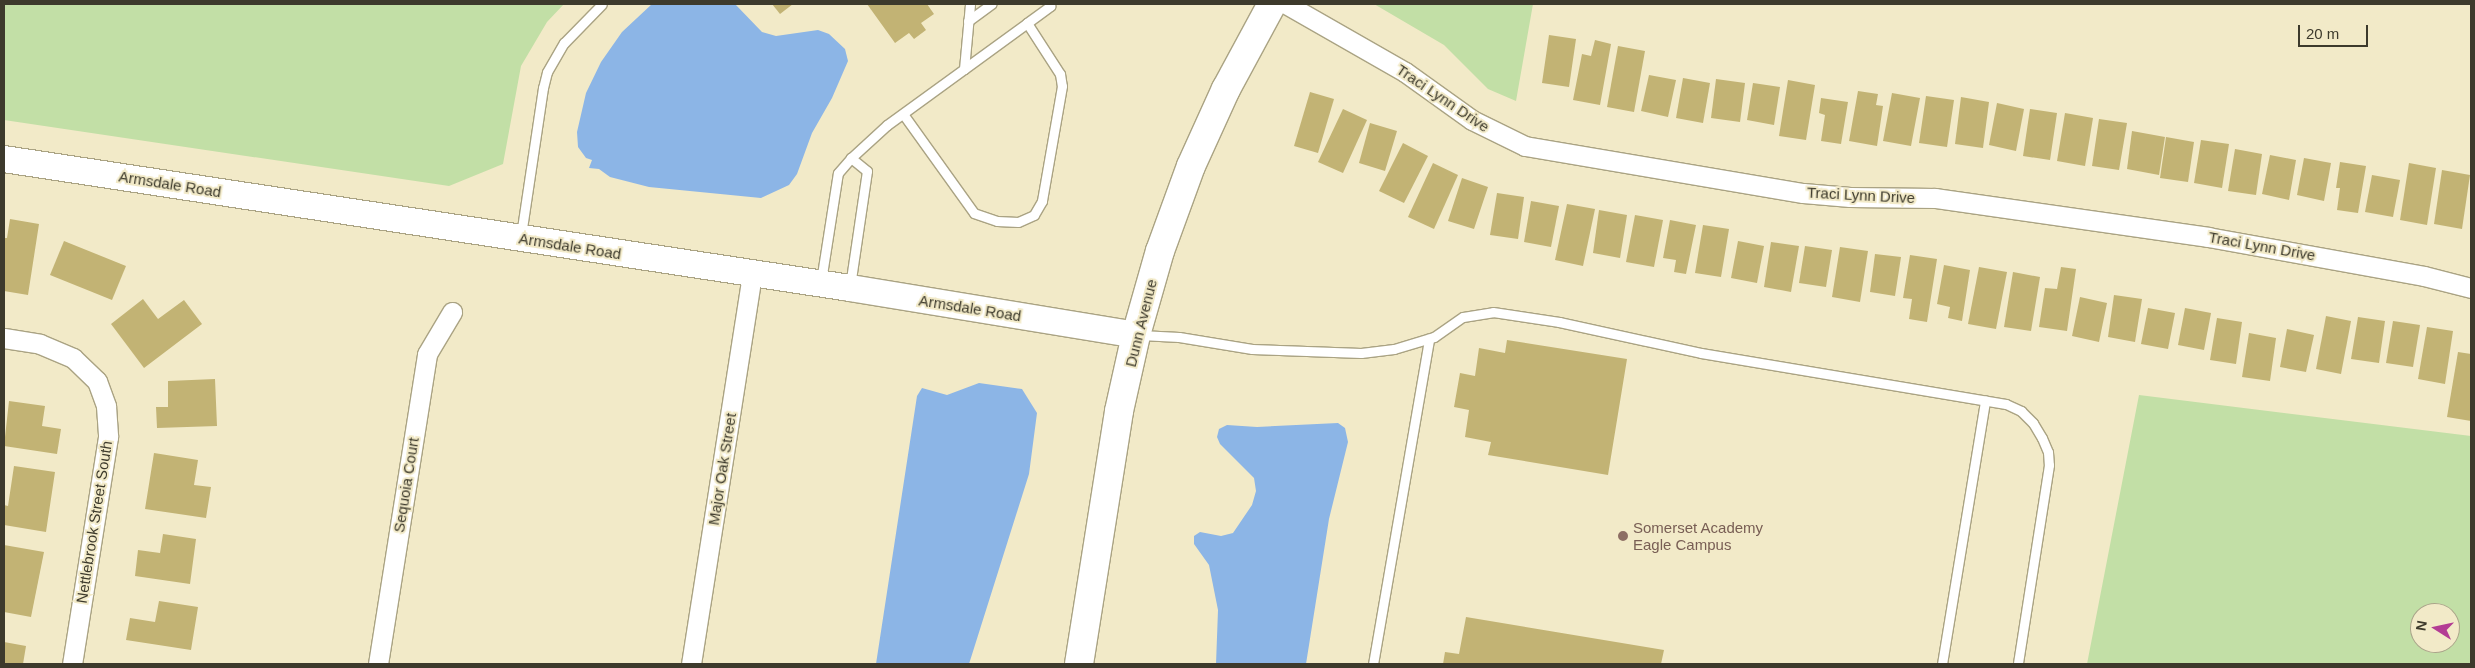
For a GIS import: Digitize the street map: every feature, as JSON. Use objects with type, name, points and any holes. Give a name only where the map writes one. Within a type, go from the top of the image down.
[{"type":"main road","name":"Dunn Avenue","points":[[1079,664],[1119,411],[1136,335],[1160,251],[1191,166],[1226,89],[1272,4]]},
{"type":"street","name":"Traci Lynn Drive","points":[[1286,4],[1405,72],[1472,120],[1525,146],[1803,192],[1850,197],[1936,198],[2208,237],[2424,276],[2471,288]]},
{"type":"street","name":"Armsdale Road","points":[[4,159],[850,288],[1136,335]]},
{"type":"street","name":"Major Oak Street","points":[[691,664],[752,274]]},
{"type":"street","name":"Sequoia Court","points":[[378,664],[427,354],[452,312]]},
{"type":"street","name":"Nettlebrook Street South","points":[[4,338],[40,344],[74,358],[97,381],[106,406],[108,436],[72,664]]},
{"type":"lane","points":[[521,238],[547,72],[564,43],[602,4]]},
{"type":"lane","points":[[964,68],[970,4]]},
{"type":"lane","points":[[968,21],[991,4]]},
{"type":"lane","points":[[821,284],[838,173],[850,158],[903,114],[1050,6],[1048,4]]},
{"type":"lane","points":[[903,114],[974,213],[997,221],[1018,222],[1034,215],[1042,201],[1062,86],[1060,74],[1027,23]]},
{"type":"lane","points":[[850,158],[867,171],[850,288]]},
{"type":"lane","points":[[1136,335],[1179,337],[1252,349],[1361,353],[1394,348],[1428,338],[1463,318],[1493,312],[1559,322],[1701,353],[2006,404],[2021,411],[2033,423],[2048,452],[2049,465],[2018,664]]},
{"type":"lane","points":[[1373,664],[1428,338]]},
{"type":"lane","points":[[1942,664],[1985,400]]},
{"type":"green space","points":[[4,4],[564,4],[547,22],[521,66],[503,164],[449,186],[4,120]]},
{"type":"green space","points":[[1374,4],[1533,4],[1516,101],[1488,89],[1444,45]]},
{"type":"green space","points":[[2139,395],[2471,436],[2471,664],[2087,664]]},
{"type":"water","points":[[652,4],[735,4],[762,32],[776,36],[818,30],[829,34],[845,49],[848,61],[832,98],[812,133],[797,174],[789,185],[761,198],[649,187],[610,177],[599,169],[589,168],[592,160],[586,158],[578,147],[577,132],[586,93],[601,62],[622,32]]},
{"type":"water","points":[[979,383],[1022,389],[1037,413],[1029,474],[969,664],[876,664],[917,396],[922,388],[947,395]]},
{"type":"water","points":[[1338,423],[1345,428],[1348,442],[1329,519],[1306,664],[1216,664],[1218,610],[1209,565],[1194,544],[1194,536],[1200,532],[1221,536],[1233,533],[1252,505],[1256,491],[1254,478],[1220,444],[1217,437],[1219,429],[1227,425],[1257,427]]},
{"type":"building","points":[[772,4],[793,4],[780,14]]},
{"type":"building","points":[[867,4],[927,4],[934,14],[921,23],[926,30],[914,39],[909,33],[895,43]]},
{"type":"building","points":[[1549,35],[1576,39],[1569,87],[1542,83]]},
{"type":"building","points":[[1595,40],[1611,44],[1600,105],[1573,100],[1582,54],[1591,56]]},
{"type":"building","points":[[1618,46],[1645,51],[1634,112],[1607,107]]},
{"type":"building","points":[[1649,75],[1676,80],[1668,117],[1641,111]]},
{"type":"building","points":[[1683,78],[1710,83],[1703,123],[1676,118]]},
{"type":"building","points":[[1716,79],[1745,83],[1740,122],[1711,118]]},
{"type":"building","points":[[1788,80],[1815,85],[1806,140],[1779,136]]},
{"type":"building","points":[[1753,83],[1780,87],[1774,125],[1747,120]]},
{"type":"building","points":[[1858,91],[1878,94],[1876,105],[1883,106],[1877,146],[1849,141]]},
{"type":"building","points":[[1310,92],[1334,99],[1318,153],[1294,146]]},
{"type":"building","points":[[1892,93],[1920,98],[1911,146],[1883,141]]},
{"type":"building","points":[[1926,96],[1954,100],[1947,147],[1919,143]]},
{"type":"building","points":[[1961,97],[1989,102],[1983,148],[1955,144]]},
{"type":"building","points":[[1821,98],[1848,102],[1841,144],[1821,141],[1825,115],[1819,113]]},
{"type":"building","points":[[1997,103],[2024,109],[2016,151],[1989,145]]},
{"type":"building","points":[[1343,109],[1367,120],[1343,173],[1318,162]]},
{"type":"building","points":[[2030,109],[2057,113],[2050,160],[2023,156]]},
{"type":"building","points":[[2065,113],[2093,118],[2085,166],[2057,161]]},
{"type":"building","points":[[2099,119],[2127,123],[2119,170],[2092,166]]},
{"type":"building","points":[[1370,123],[1397,131],[1385,171],[1359,163]]},
{"type":"building","points":[[2132,131],[2165,137],[2159,175],[2127,169]]},
{"type":"building","points":[[2166,137],[2194,142],[2188,182],[2160,178]]},
{"type":"building","points":[[2201,140],[2229,144],[2222,188],[2194,183]]},
{"type":"building","points":[[1403,143],[1428,156],[1404,203],[1379,191]]},
{"type":"building","points":[[2235,149],[2262,154],[2256,195],[2228,191]]},
{"type":"building","points":[[2270,155],[2296,160],[2289,200],[2262,194]]},
{"type":"building","points":[[2304,158],[2331,163],[2324,201],[2297,195]]},
{"type":"building","points":[[2340,162],[2366,166],[2358,213],[2337,210],[2340,188],[2336,188]]},
{"type":"building","points":[[1433,163],[1458,175],[1434,229],[1408,217]]},
{"type":"building","points":[[2409,163],[2436,168],[2427,225],[2400,220]]},
{"type":"building","points":[[2442,170],[2470,175],[2462,229],[2434,224]]},
{"type":"building","points":[[2372,175],[2400,180],[2393,217],[2365,212]]},
{"type":"building","points":[[1462,178],[1488,187],[1474,229],[1448,221]]},
{"type":"building","points":[[1497,193],[1524,197],[1518,239],[1490,235]]},
{"type":"building","points":[[1531,201],[1559,206],[1551,247],[1524,242]]},
{"type":"building","points":[[1567,204],[1595,209],[1583,266],[1555,260]]},
{"type":"building","points":[[1599,210],[1627,215],[1620,258],[1593,253]]},
{"type":"building","points":[[1635,215],[1663,220],[1654,267],[1626,262]]},
{"type":"building","points":[[10,219],[39,224],[28,295],[4,291],[4,238],[7,238]]},
{"type":"building","points":[[1670,220],[1696,225],[1686,274],[1674,272],[1676,260],[1663,258]]},
{"type":"building","points":[[1703,225],[1729,229],[1721,277],[1695,273]]},
{"type":"building","points":[[64,241],[126,266],[112,300],[50,275]]},
{"type":"building","points":[[1738,241],[1764,246],[1757,283],[1731,278]]},
{"type":"building","points":[[1771,242],[1799,246],[1791,292],[1764,287]]},
{"type":"building","points":[[1805,246],[1832,250],[1826,287],[1799,283]]},
{"type":"building","points":[[1840,247],[1868,251],[1860,302],[1832,297]]},
{"type":"building","points":[[1875,254],[1901,257],[1895,296],[1870,292]]},
{"type":"building","points":[[1910,255],[1937,259],[1927,322],[1909,319],[1912,299],[1903,298]]},
{"type":"building","points":[[1944,265],[1970,270],[1962,321],[1948,318],[1950,307],[1937,304]]},
{"type":"building","points":[[1979,267],[2007,272],[1996,329],[1968,324]]},
{"type":"building","points":[[2061,267],[2076,269],[2067,331],[2039,327],[2045,288],[2057,289]]},
{"type":"building","points":[[2013,272],[2040,277],[2031,331],[2004,327]]},
{"type":"building","points":[[2114,295],[2142,299],[2135,342],[2108,337]]},
{"type":"building","points":[[2080,297],[2107,303],[2099,342],[2072,336]]},
{"type":"building","points":[[143,299],[158,319],[184,300],[202,324],[144,368],[111,324]]},
{"type":"building","points":[[2148,308],[2175,313],[2168,349],[2141,344]]},
{"type":"building","points":[[2185,308],[2211,313],[2204,350],[2178,345]]},
{"type":"building","points":[[2326,316],[2351,321],[2341,374],[2316,369]]},
{"type":"building","points":[[2358,317],[2385,321],[2379,363],[2351,359]]},
{"type":"building","points":[[2217,318],[2242,322],[2236,364],[2210,360]]},
{"type":"building","points":[[2393,321],[2420,325],[2413,367],[2386,363]]},
{"type":"building","points":[[2427,327],[2453,331],[2445,384],[2418,379]]},
{"type":"building","points":[[2287,329],[2314,335],[2306,372],[2280,367]]},
{"type":"building","points":[[2249,333],[2276,338],[2270,381],[2242,377]]},
{"type":"building","points":[[1507,340],[1627,359],[1608,475],[1488,455],[1491,442],[1465,437],[1469,410],[1454,407],[1460,373],[1475,376],[1479,348],[1505,353]]},
{"type":"building","points":[[2458,352],[2471,354],[2471,421],[2447,417]]},
{"type":"building","points":[[215,379],[217,426],[157,428],[156,407],[168,407],[168,381]]},
{"type":"building","points":[[9,401],[45,406],[42,426],[61,429],[57,454],[4,446]]},
{"type":"building","points":[[154,453],[198,460],[194,485],[211,487],[206,518],[145,509]]},
{"type":"building","points":[[14,466],[55,472],[46,532],[4,525],[4,505],[8,506]]},
{"type":"building","points":[[163,534],[196,539],[190,584],[135,576],[138,550],[160,553]]},
{"type":"building","points":[[4,545],[44,552],[31,617],[4,612]]},
{"type":"building","points":[[159,601],[198,607],[191,650],[126,640],[130,618],[155,622]]},
{"type":"building","points":[[1466,617],[1664,650],[1661,664],[1443,664],[1445,652],[1459,654]]},
{"type":"building","points":[[4,642],[26,646],[23,664],[4,664]]},
{"type":"place","name":"Somerset Academy Eagle Campus","points":[[1623,536]]}]
